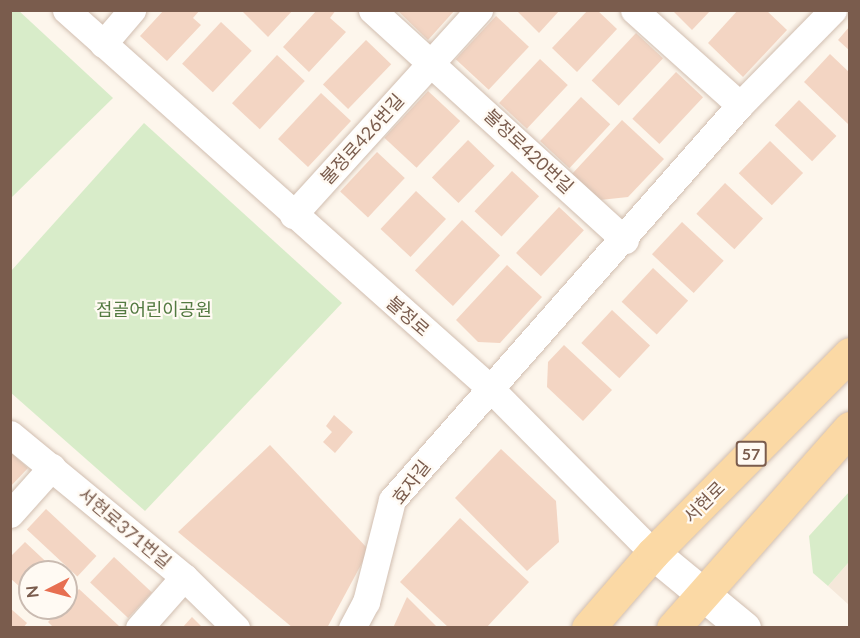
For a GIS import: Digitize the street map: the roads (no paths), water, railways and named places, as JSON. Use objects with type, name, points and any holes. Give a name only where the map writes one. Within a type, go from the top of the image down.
[{"type":"main road","name":"서현로","points":[[588,627],[652,553],[849,354]]},
{"type":"main road","points":[[673,627],[849,428]]},
{"type":"main road","name":"불정로","points":[[652,553],[744,627]]},
{"type":"street","name":"불정로","points":[[66,10],[490,388],[652,553]]},
{"type":"street","points":[[103,44],[132,10]]},
{"type":"street","points":[[372,10],[432,63]]},
{"type":"street","name":"불정로426번길","points":[[293,214],[479,10]]},
{"type":"street","points":[[634,10],[740,105]]},
{"type":"street","points":[[490,388],[625,240],[740,105],[833,10]]},
{"type":"street","name":"불정로420번길","points":[[432,63],[625,240]]},
{"type":"street","name":"효자길","points":[[351,627],[366,602],[392,500],[490,388]]},
{"type":"street","name":"서현로371번길","points":[[10,434],[184,577],[236,627]]},
{"type":"street","points":[[10,514],[52,467]]},
{"type":"street","points":[[139,627],[184,577]]},
{"type":"park label","name":"점골어린이공원","points":[[154,309]]}]
